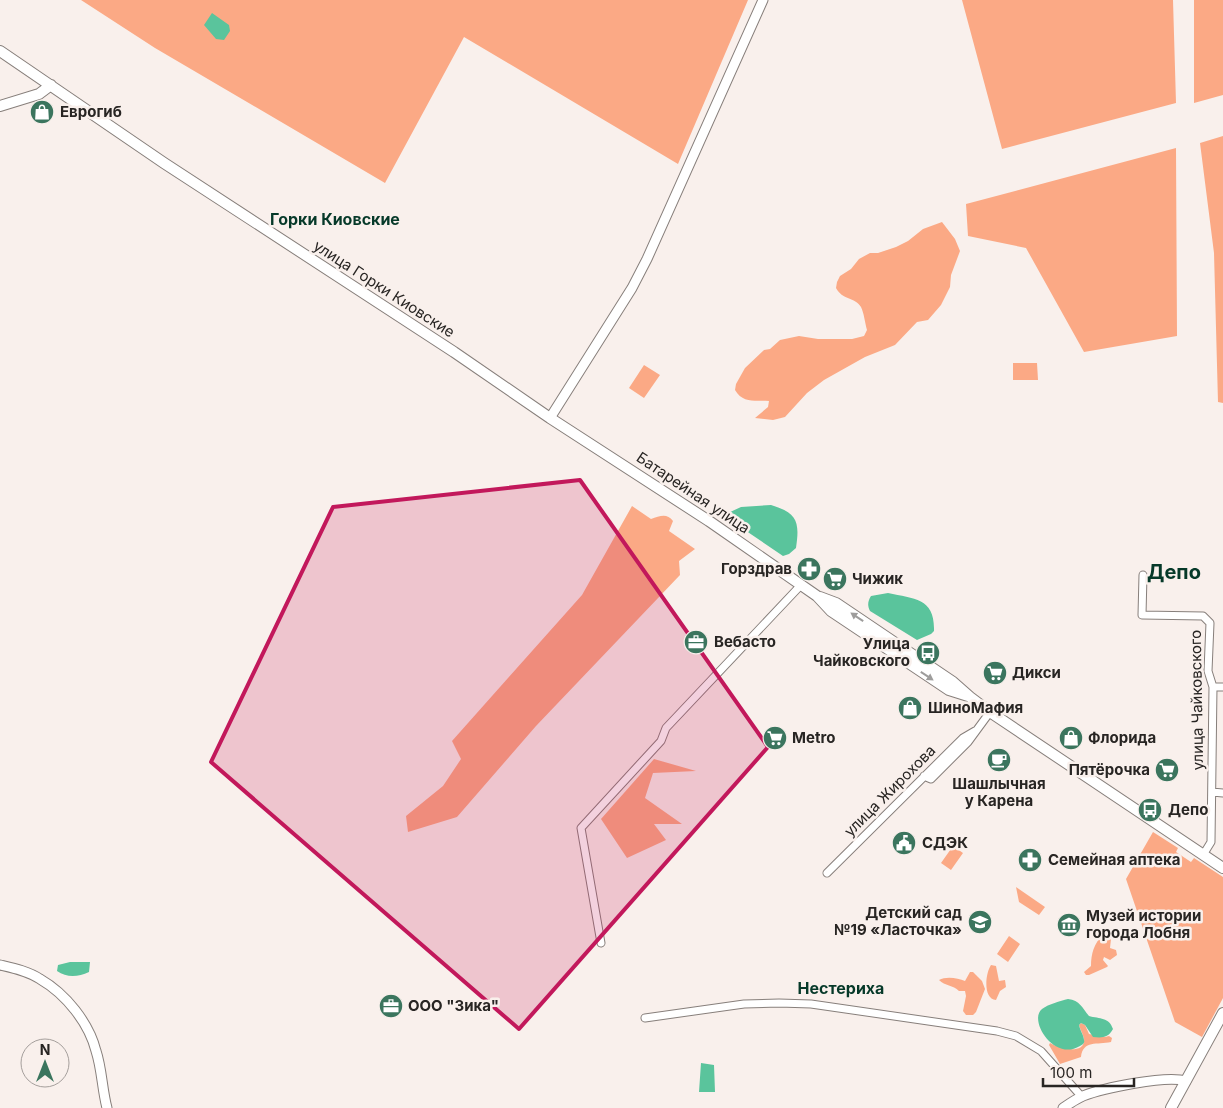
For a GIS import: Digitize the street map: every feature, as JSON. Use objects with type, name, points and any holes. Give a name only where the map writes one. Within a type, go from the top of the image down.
[{"type":"main road","name":"улица Горки Киовские","points":[[0,51],[179,173],[454,352],[550,418]]},
{"type":"main road","points":[[0,106],[39,94],[50,85]]},
{"type":"main road","name":"Батарейная улица","points":[[550,418],[708,521],[817,596],[836,603],[953,682],[990,712],[1223,868]]},
{"type":"main road","points":[[1172,1108],[1223,1013]]},
{"type":"street","points":[[550,418],[644,266],[763,0]]},
{"type":"street","name":"улица Чайковского","points":[[1143,575],[1142,615],[1203,616],[1210,623],[1208,671],[1213,687],[1211,842],[1204,855]]},
{"type":"street","points":[[601,943],[581,828],[661,741],[666,728],[802,585]]},
{"type":"street","points":[[1213,687],[1223,687]]},
{"type":"street","name":"улица Жирохова","points":[[827,873],[928,777],[968,742],[990,712]]},
{"type":"street","points":[[1212,792],[1223,793]]},
{"type":"street","points":[[0,964],[40,978],[60,994],[76,1012],[88,1030],[97,1051],[102,1091],[107,1108]]},
{"type":"street","points":[[645,1018],[744,1004],[811,1004],[997,1031],[1016,1036],[1041,1051],[1082,1097]]},
{"type":"street","points":[[1063,1108],[1082,1097],[1101,1090],[1162,1079],[1178,1078],[1186,1081]]},
{"type":"highlighted area","points":[[580,480],[768,747],[519,1029],[211,762],[333,507]]},
{"type":"shaded area","points":[[81,0],[748,0],[678,164],[464,37],[385,183],[155,48]]},
{"type":"shaded area","points":[[962,0],[1173,0],[1176,103],[1002,149]]},
{"type":"shaded area","points":[[1194,0],[1223,0],[1223,95],[1194,103]]},
{"type":"shaded area","points":[[212,13],[229,25],[230,31],[224,40],[216,39],[204,25]]},
{"type":"shaded area","points":[[1223,136],[1223,403],[1218,402],[1214,253],[1200,143]]},
{"type":"shaded area","points":[[1176,148],[1177,336],[1084,352],[1026,248],[968,236],[966,204]]},
{"type":"shaded area","points":[[942,222],[955,239],[960,251],[951,275],[950,287],[941,305],[928,320],[917,322],[895,345],[865,357],[824,380],[807,393],[785,417],[773,420],[755,418],[768,407],[769,401],[746,399],[735,390],[736,384],[745,368],[764,350],[770,349],[780,340],[799,336],[818,339],[852,339],[864,336],[867,330],[861,307],[842,295],[836,288],[840,276],[851,269],[859,259],[870,253],[878,253],[896,247],[908,241],[923,229]]},
{"type":"shaded area","points":[[1013,363],[1037,363],[1038,380],[1013,380]]},
{"type":"shaded area","points":[[644,365],[660,375],[644,398],[629,388]]},
{"type":"shaded area","points":[[771,505],[786,511],[795,519],[797,525],[796,548],[783,556],[727,518],[728,513],[741,507]]},
{"type":"shaded area","points":[[632,506],[651,519],[663,516],[671,518],[673,521],[669,531],[695,549],[679,561],[680,575],[536,726],[457,817],[408,832],[406,816],[443,786],[461,759],[452,741],[582,595]]},
{"type":"shaded area","points":[[888,593],[915,599],[927,606],[931,612],[934,631],[917,640],[870,611],[868,603],[871,596]]},
{"type":"shaded area","points":[[654,759],[696,771],[653,773],[645,798],[682,824],[654,824],[666,840],[627,858],[601,819]]},
{"type":"shaded area","points":[[1153,832],[1178,848],[1176,852],[1191,862],[1194,858],[1223,877],[1223,998],[1202,1037],[1175,1022],[1126,879]]},
{"type":"shaded area","points":[[953,846],[963,853],[951,870],[941,863]]},
{"type":"shaded area","points":[[1016,887],[1045,907],[1039,915],[1019,902]]},
{"type":"shaded area","points":[[1103,935],[1107,935],[1111,939],[1110,948],[1116,950],[1117,955],[1110,960],[1104,957],[1103,960],[1107,967],[1086,975],[1084,972],[1091,966],[1095,945]]},
{"type":"shaded area","points":[[1009,936],[1020,944],[1008,962],[997,954]]},
{"type":"shaded area","points":[[70,962],[90,962],[89,972],[73,976],[57,971],[58,965]]},
{"type":"shaded area","points":[[991,965],[996,966],[999,981],[1005,980],[1006,987],[1000,991],[996,1000],[992,999],[989,995],[986,986]]},
{"type":"shaded area","points":[[970,972],[973,972],[982,981],[985,989],[976,1012],[973,1015],[966,1015],[963,1011],[965,991],[959,991],[939,980],[952,978],[965,981]]},
{"type":"shaded area","points":[[1068,999],[1078,1003],[1089,1016],[1109,1022],[1113,1029],[1111,1032],[1104,1037],[1093,1037],[1085,1025],[1081,1023],[1079,1025],[1084,1041],[1082,1045],[1070,1049],[1061,1049],[1053,1044],[1041,1030],[1038,1022],[1039,1014],[1045,1007]]},
{"type":"shaded area","points":[[1081,1023],[1085,1025],[1089,1034],[1109,1036],[1112,1038],[1111,1042],[1092,1044],[1085,1048],[1081,1057],[1060,1064],[1049,1045],[1050,1043],[1064,1048],[1079,1048],[1083,1045],[1084,1040],[1079,1025]]},
{"type":"shaded area","points":[[701,1063],[714,1065],[715,1092],[699,1092]]},
{"type":"place","name":"Еврогиб","points":[[42,112]]},
{"type":"place","name":"Горздрав","points":[[809,569]]},
{"type":"place","name":"Чижик","points":[[835,579]]},
{"type":"place","name":"Вебасто","points":[[696,642]]},
{"type":"place","name":"Улица Чайковского","points":[[928,653]]},
{"type":"place","name":"Дикси","points":[[995,673]]},
{"type":"place","name":"ШиноМафия","points":[[910,708]]},
{"type":"place","name":"Metro","points":[[775,738]]},
{"type":"place","name":"Флорида","points":[[1071,738]]},
{"type":"place","name":"Шашлычная у Карена","points":[[999,760]]},
{"type":"place","name":"Пятёрочка","points":[[1167,770]]},
{"type":"place","name":"Депо","points":[[1150,810]]},
{"type":"place","name":"СДЭК","points":[[904,843]]},
{"type":"place","name":"Семейная аптека","points":[[1030,860]]},
{"type":"place","name":"Детский сад №19 «Ласточка»","points":[[980,922]]},
{"type":"place","name":"Музей истории города Лобня","points":[[1069,925]]},
{"type":"place","name":"ООО \"Зика\"","points":[[391,1006]]},
{"type":"district","name":"Горки Киовские","points":[[335,219]]},
{"type":"district","name":"Депо","points":[[1174,572]]},
{"type":"district","name":"Нестериха","points":[[841,988]]}]
